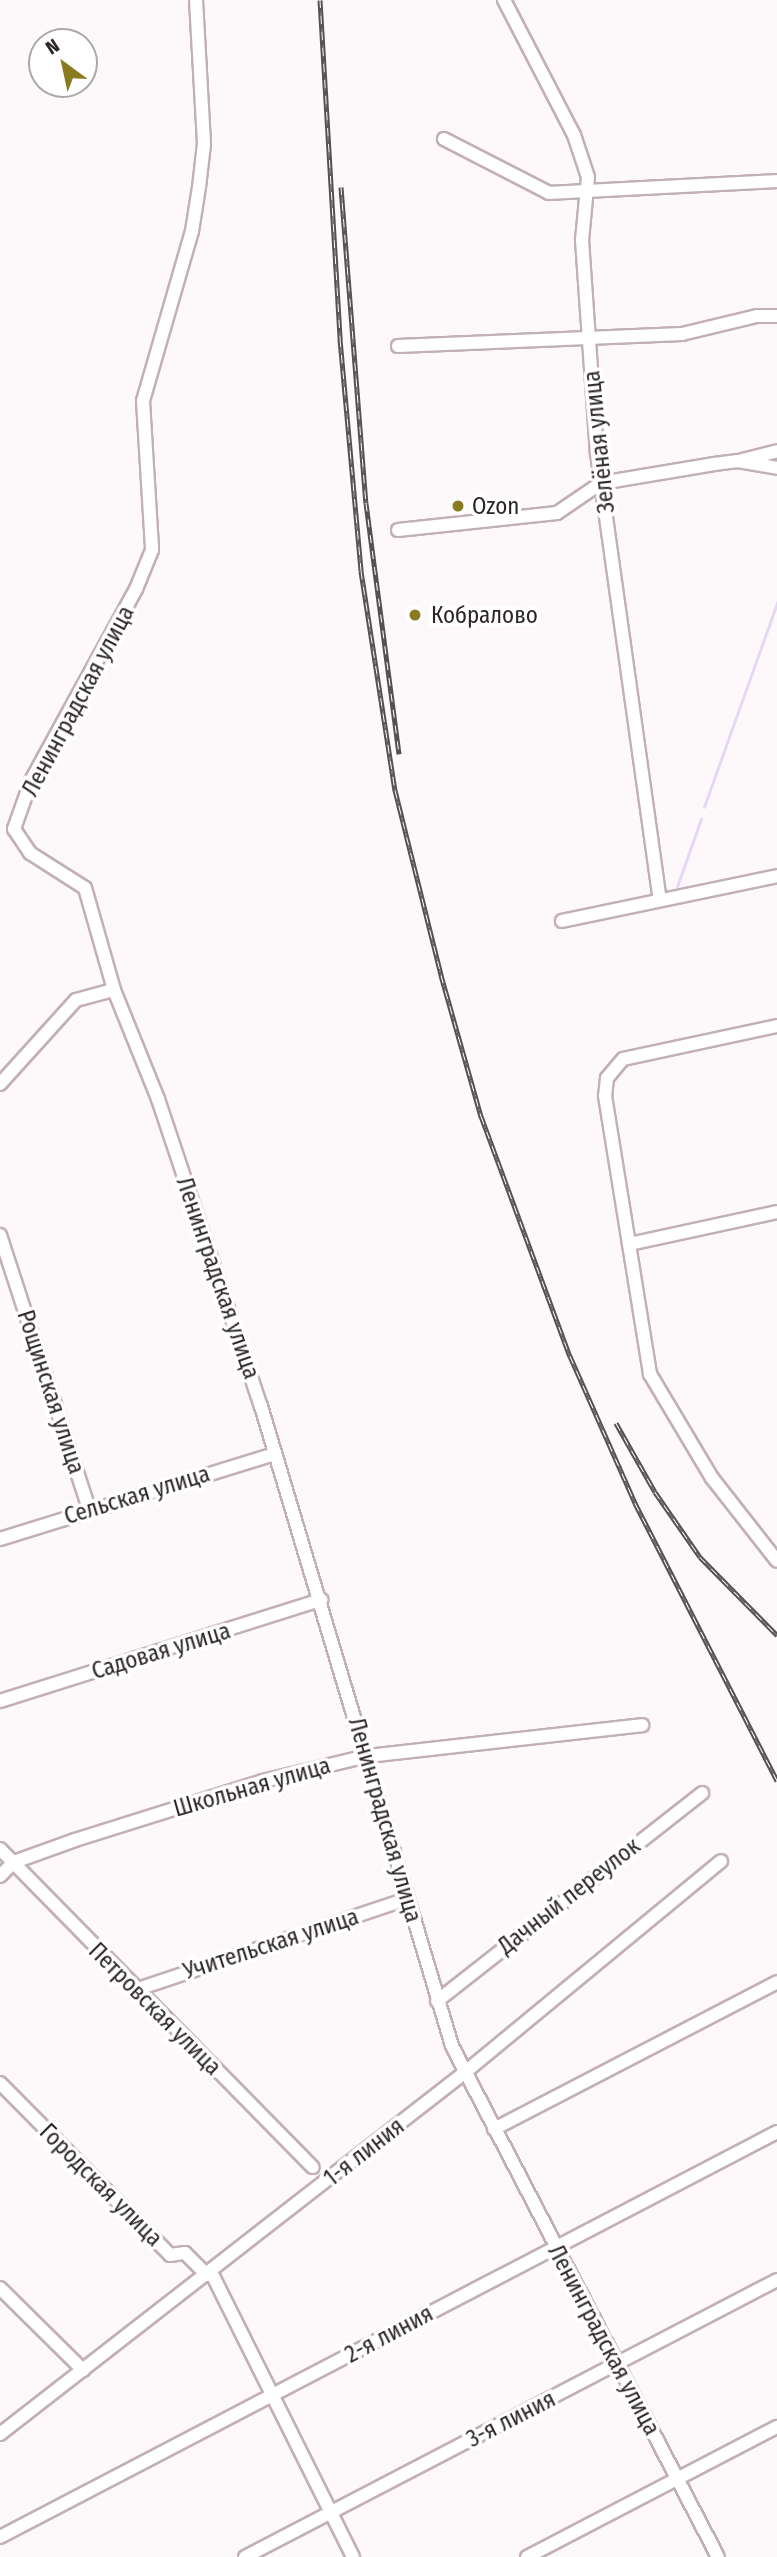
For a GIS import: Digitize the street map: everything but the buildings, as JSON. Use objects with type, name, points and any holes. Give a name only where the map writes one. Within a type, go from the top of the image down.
[{"type":"street","name":"Ленинградская улица","points":[[196,0],[204,144],[199,187],[192,231],[143,401],[152,550],[136,589],[31,781],[15,829],[30,853],[85,888],[114,990],[158,1099],[275,1454],[321,1600],[437,2001],[464,2073],[718,2557]]},
{"type":"street","name":"Зелёная улица","points":[[504,0],[574,135],[588,177],[582,240],[601,483],[660,900]]},
{"type":"street","points":[[444,139],[549,193],[587,194],[777,181]]},
{"type":"street","points":[[398,346],[682,334],[757,316],[777,316]]},
{"type":"street","points":[[398,530],[557,513],[601,483],[738,461],[777,451]]},
{"type":"street","points":[[738,461],[777,468]]},
{"type":"street","points":[[562,920],[777,876]]},
{"type":"street","points":[[0,1084],[76,1000],[114,990]]},
{"type":"street","points":[[777,1026],[623,1059],[607,1078],[606,1118],[650,1374],[712,1478],[777,1561]]},
{"type":"street","points":[[629,1244],[777,1212]]},
{"type":"street","name":"Рощинская улица","points":[[0,1236],[89,1508]]},
{"type":"street","name":"Сельская улица","points":[[0,1539],[89,1508],[275,1454]]},
{"type":"street","name":"Садовая улица","points":[[0,1701],[321,1600]]},
{"type":"street","name":"Школьная улица","points":[[0,1876],[14,1862],[202,1799],[367,1756],[642,1725]]},
{"type":"street","name":"Дачный переулок","points":[[437,2001],[702,1793]]},
{"type":"street","name":"Петровская улица","points":[[0,1849],[135,1990],[313,2167]]},
{"type":"street","name":"1-я линия","points":[[0,2434],[464,2073],[721,1861]]},
{"type":"street","name":"Учительская улица","points":[[135,1990],[407,1899]]},
{"type":"street","points":[[494,2129],[777,1982]]},
{"type":"street","name":"Городская улица","points":[[0,2083],[170,2255],[185,2253],[209,2273]]},
{"type":"street","name":"2-я линия","points":[[0,2537],[777,2132]]},
{"type":"street","points":[[209,2273],[353,2557]]},
{"type":"street","name":"3-я линия","points":[[245,2557],[777,2280]]},
{"type":"street","points":[[0,2288],[83,2370]]},
{"type":"street","points":[[527,2557],[777,2427]]},
{"type":"waterway","points":[[704,807],[777,603]]},
{"type":"waterway","points":[[677,887],[701,819]]},
{"type":"railway","points":[[320,0],[340,339],[361,571],[395,790],[441,975],[481,1116],[570,1356],[635,1503],[777,1781]]},
{"type":"railway","points":[[341,187],[366,503],[399,754]]},
{"type":"railway","points":[[616,1423],[655,1492],[700,1557],[777,1635]]},
{"type":"place","name":"Ozon","points":[[458,506]]},
{"type":"place","name":"Кобралово","points":[[415,615]]}]
